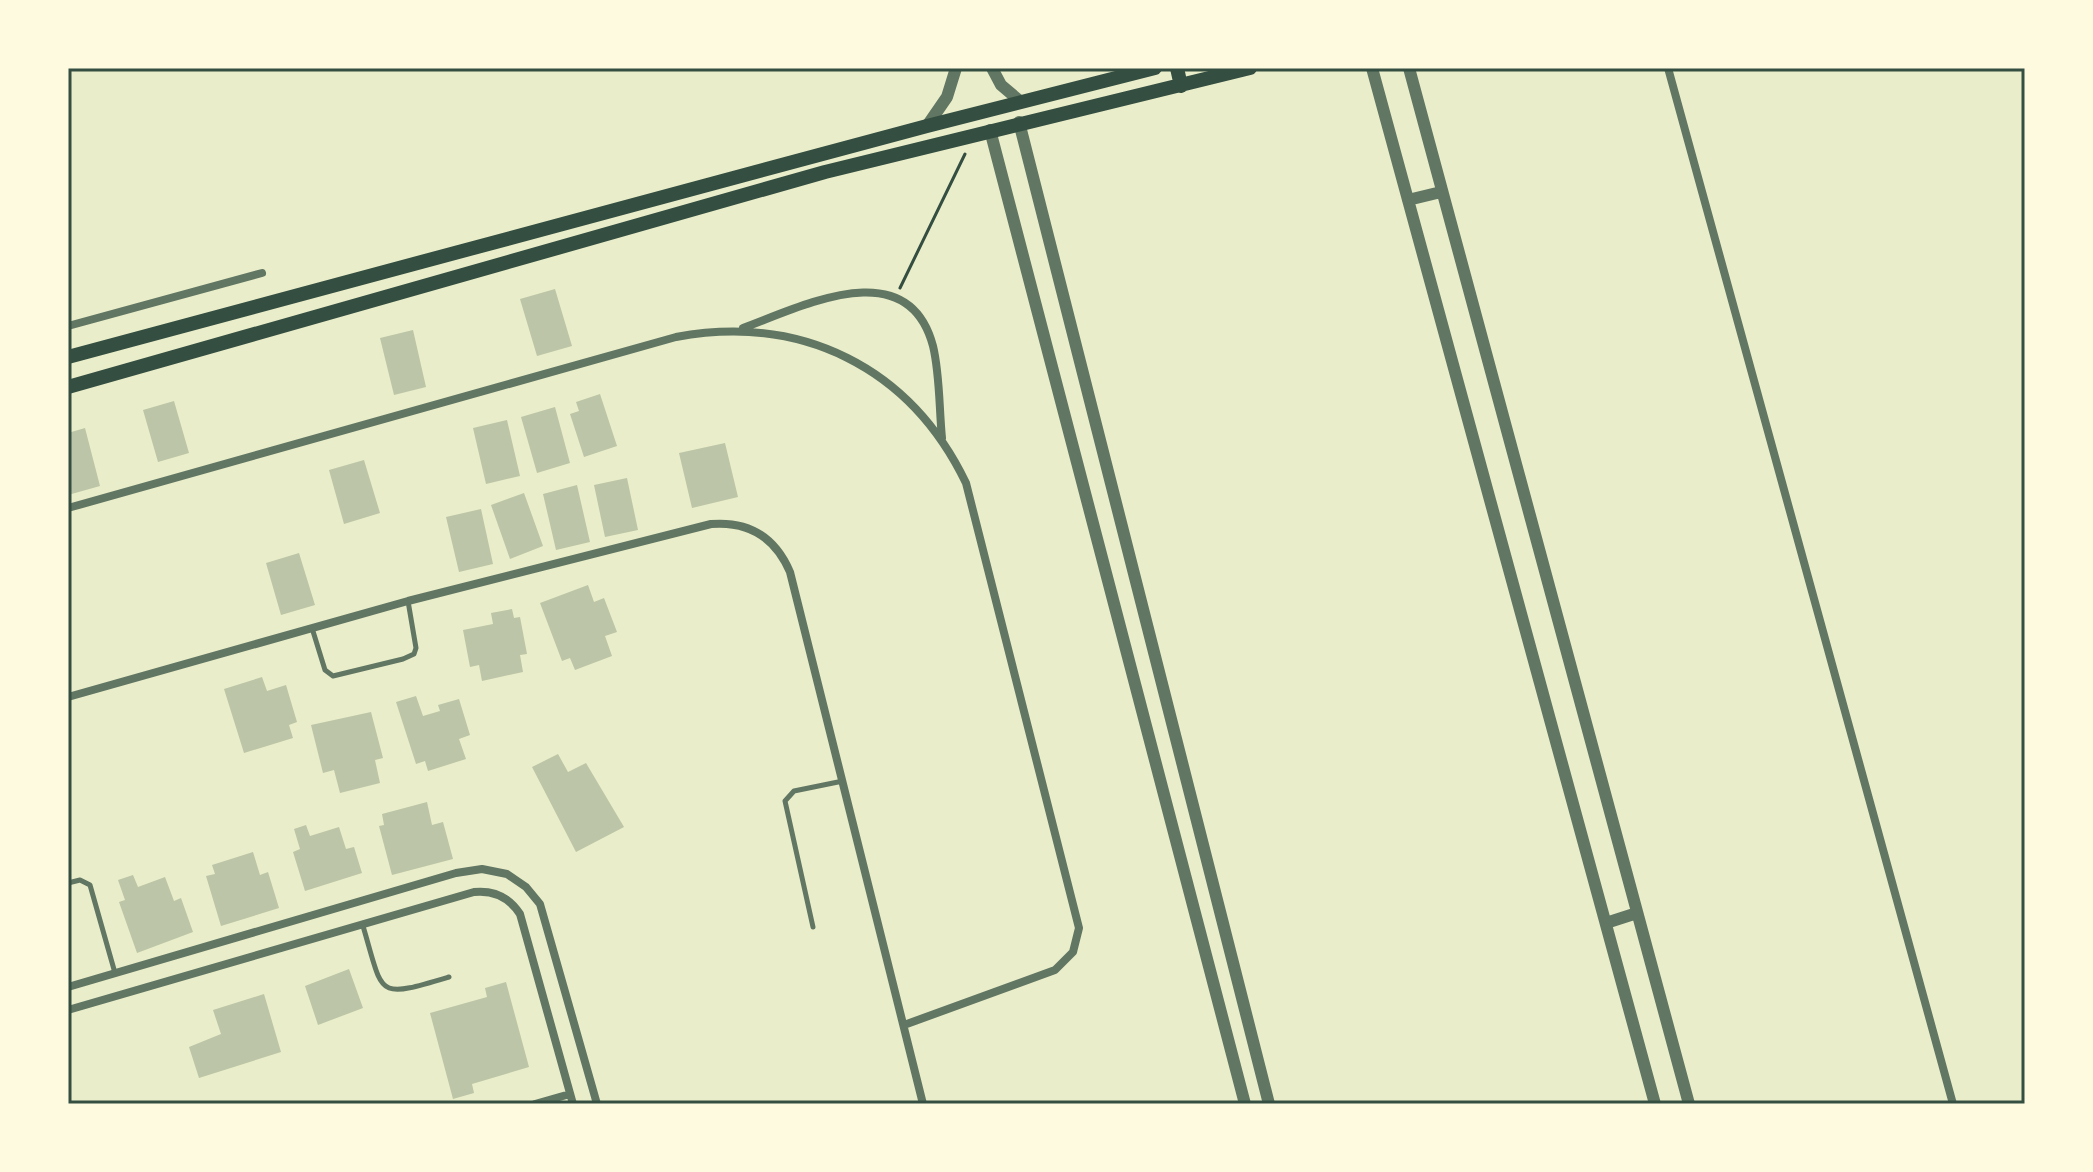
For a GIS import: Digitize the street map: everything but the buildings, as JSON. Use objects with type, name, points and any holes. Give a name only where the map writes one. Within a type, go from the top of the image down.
[{"type":"main road","points":[[68,357],[820,154],[1155,68]]},
{"type":"main road","points":[[1177,68],[1181,86]]},
{"type":"main road","points":[[68,387],[825,172],[1019,122],[1250,68]]},
{"type":"main road","points":[[820,154],[825,172]]},
{"type":"street","points":[[927,126],[947,97],[956,68]]},
{"type":"street","points":[[992,68],[1001,85],[1021,102]]},
{"type":"street","points":[[1372,68],[1655,1104]]},
{"type":"street","points":[[1409,68],[1689,1104]]},
{"type":"street","points":[[1668,68],[1953,1104]]},
{"type":"street","points":[[1019,122],[1269,1104]]},
{"type":"street","points":[[983,131],[1245,1104]]},
{"type":"street","points":[[1408,200],[1441,192]]},
{"type":"street","points":[[68,326],[262,273]]},
{"type":"street","points":[[736,331],[848,292],[872,291],[895,298],[915,314],[933,347],[942,439]]},
{"type":"street","points":[[68,508],[676,337],[708,331],[736,331],[799,339],[846,356],[909,400],[942,439],[966,483],[1079,928],[1073,952],[1055,970],[904,1025]]},
{"type":"street","points":[[68,697],[408,601],[711,524],[750,528],[771,542],[790,572],[923,1104]]},
{"type":"street","points":[[68,987],[469,870],[495,871],[526,887],[545,915],[597,1104]]},
{"type":"street","points":[[68,1010],[474,892],[491,892],[508,899],[520,914],[573,1104]]},
{"type":"street","points":[[1606,923],[1637,913]]},
{"type":"street","points":[[535,1104],[570,1094]]},
{"type":"lane","points":[[312,628],[325,670],[333,676],[403,659],[414,654],[416,648],[408,601]]},
{"type":"lane","points":[[813,927],[785,801],[794,791],[844,781]]},
{"type":"lane","points":[[68,883],[80,880],[90,885],[115,974]]},
{"type":"lane","points":[[363,926],[379,981],[388,988],[400,991],[449,977]]},
{"type":"path","points":[[895,298],[983,131]]}]
